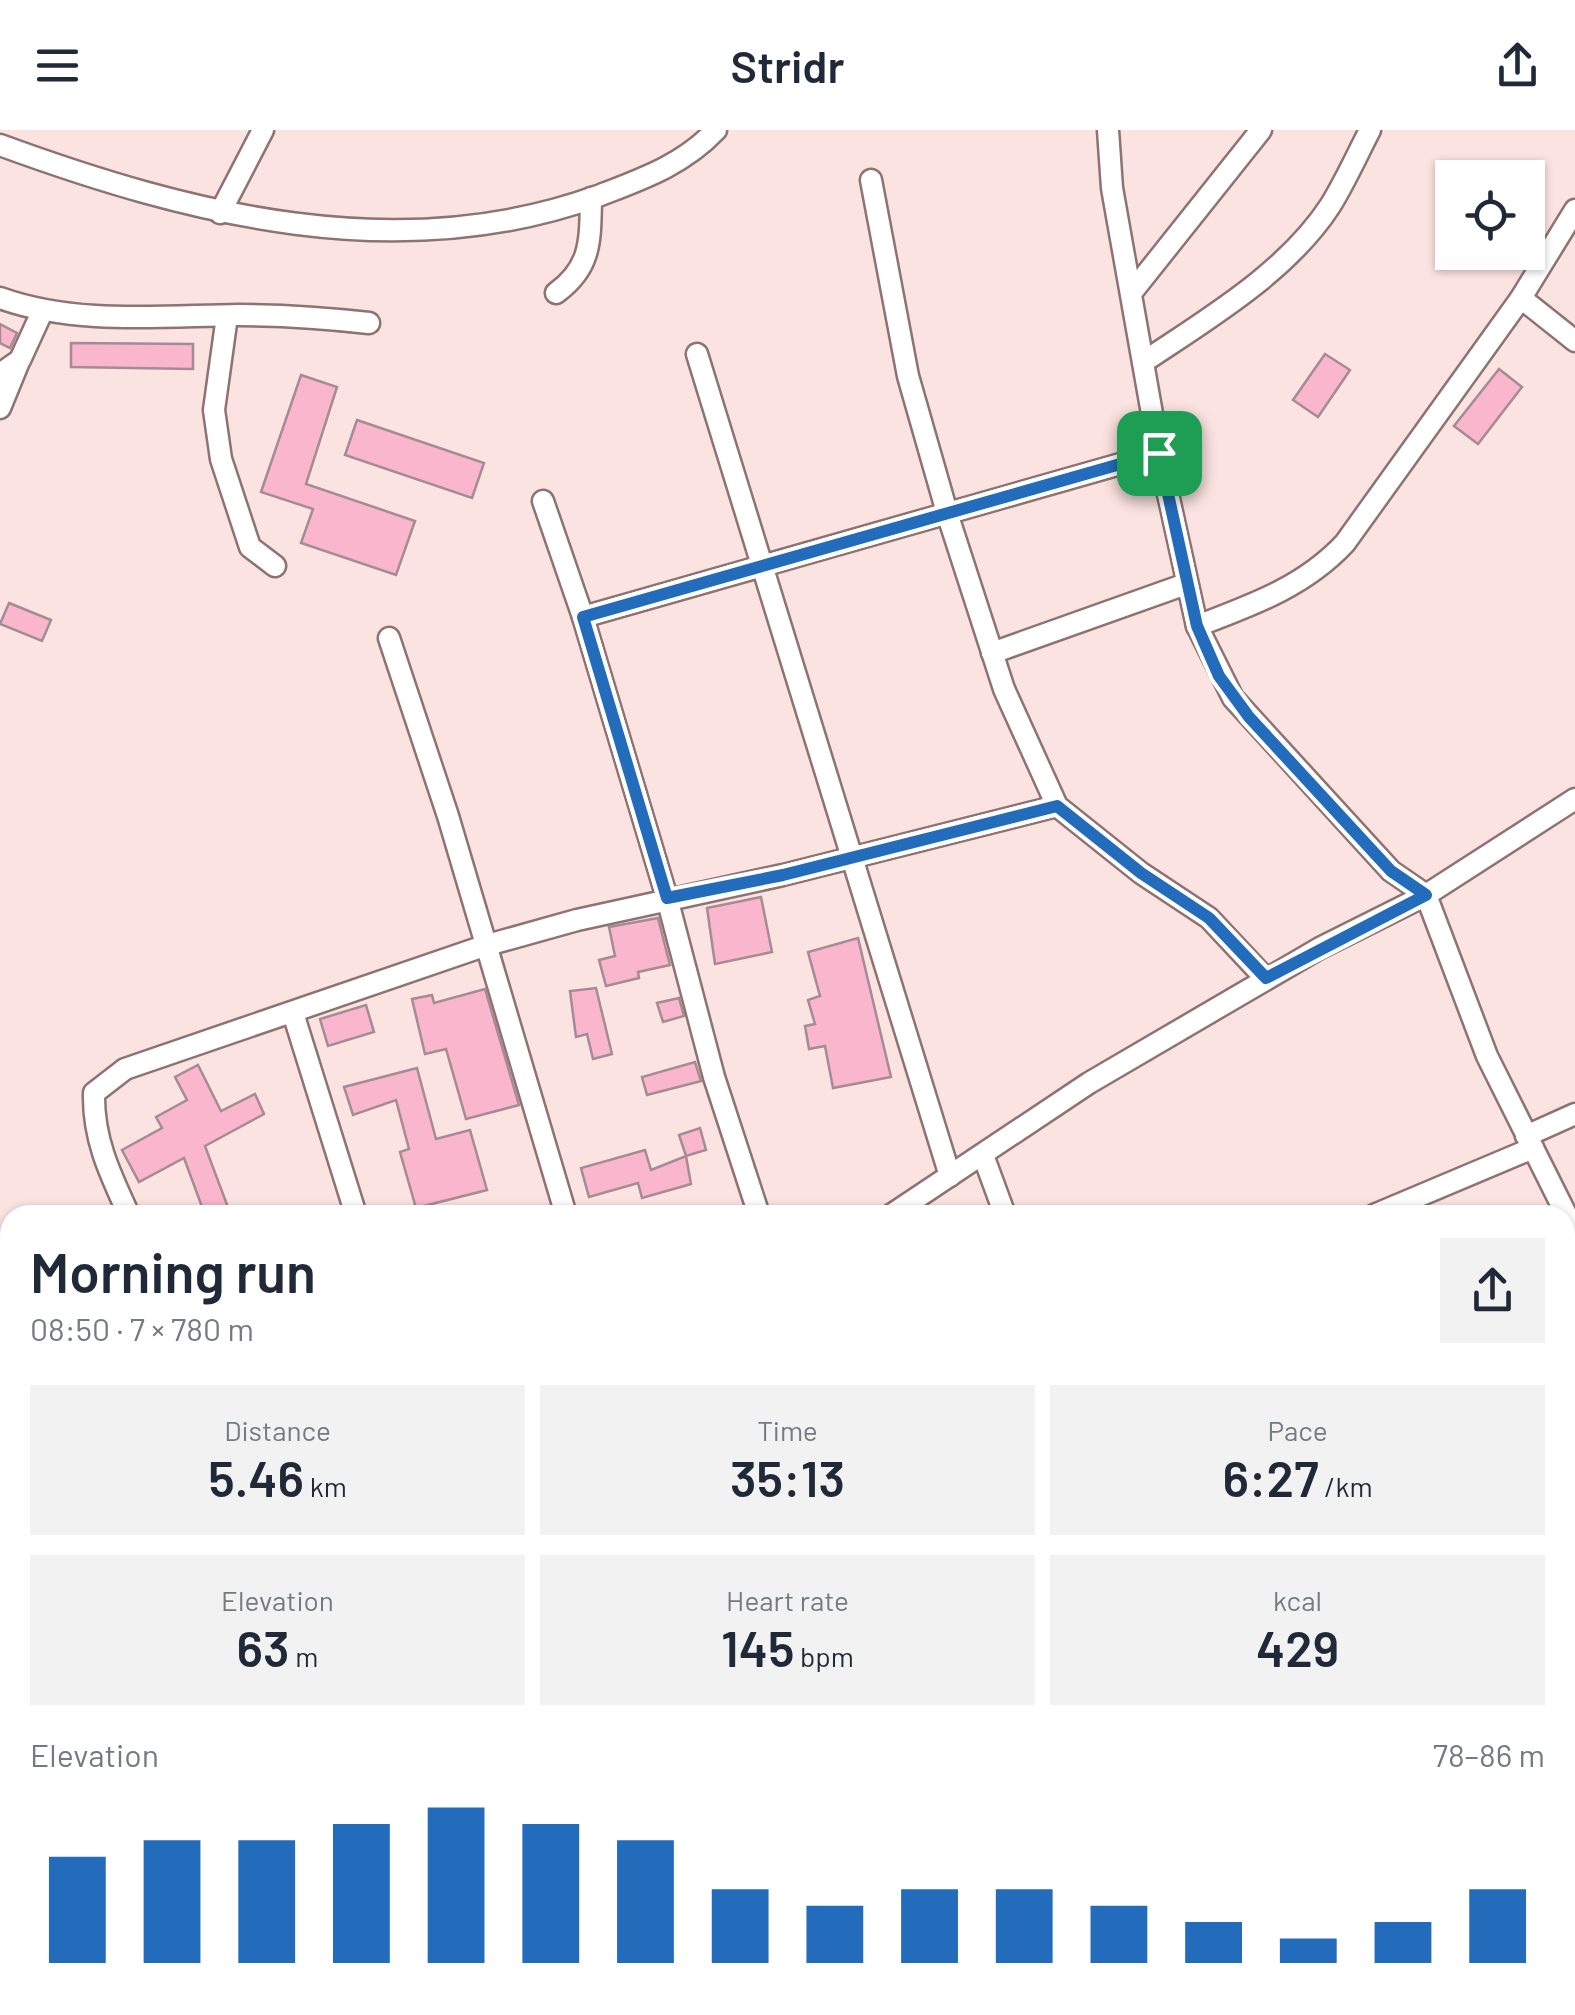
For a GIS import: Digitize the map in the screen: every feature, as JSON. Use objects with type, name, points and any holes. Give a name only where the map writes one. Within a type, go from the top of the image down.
[{"type":"street","points":[[220,212],[263,130]]},
{"type":"street","points":[[0,146],[96,180],[220,212],[307,228],[391,234],[524,216],[591,198],[679,163],[716,130]]},
{"type":"street","points":[[1108,130],[1112,188],[1159,453],[1197,626],[1219,676],[1241,708],[1391,871],[1426,895],[1486,1056],[1561,1205]]},
{"type":"street","points":[[1132,292],[1260,130]]},
{"type":"street","points":[[1145,360],[1229,304],[1295,246],[1328,208],[1370,130]]},
{"type":"street","points":[[871,180],[908,376],[948,516],[992,653],[1057,806],[1141,873],[1209,918],[1266,978]]},
{"type":"street","points":[[556,293],[574,280],[586,263],[591,198]]},
{"type":"street","points":[[1197,626],[1283,592],[1329,560],[1412,456],[1522,298],[1575,210]]},
{"type":"street","points":[[0,298],[42,312],[370,323]]},
{"type":"street","points":[[1522,298],[1575,341]]},
{"type":"street","points":[[0,408],[42,312]]},
{"type":"street","points":[[227,316],[214,410],[221,459],[250,547],[275,566]]},
{"type":"street","points":[[697,354],[950,1176]]},
{"type":"street","points":[[0,374],[20,360]]},
{"type":"street","points":[[583,617],[1159,453]]},
{"type":"street","points":[[543,500],[583,617],[667,898],[714,1077],[756,1205]]},
{"type":"street","points":[[992,653],[1186,584]]},
{"type":"street","points":[[389,638],[448,816],[563,1205]]},
{"type":"street","points":[[906,1205],[1089,1083],[1266,978],[1426,895],[1575,799]]},
{"type":"street","points":[[124,1205],[101,1155],[94,1120],[94,1093],[126,1069],[484,946],[667,898],[1057,806]]},
{"type":"street","points":[[294,1013],[353,1205]]},
{"type":"street","points":[[1395,1205],[1529,1142],[1575,1114]]},
{"type":"street","points":[[983,1155],[1001,1205]]},
{"type":"building","points":[[0,324],[17,333],[10,348],[0,343]]},
{"type":"building","points":[[71,343],[193,344],[193,369],[71,367]]},
{"type":"building","points":[[1325,354],[1350,370],[1318,417],[1293,400]]},
{"type":"building","points":[[1499,369],[1522,387],[1478,444],[1454,426]]},
{"type":"building","points":[[301,375],[337,387],[306,484],[415,521],[396,575],[301,543],[313,509],[261,492]]},
{"type":"building","points":[[357,420],[484,463],[472,498],[345,455]]},
{"type":"building","points":[[9,603],[51,620],[42,641],[0,624]]},
{"type":"building","points":[[761,897],[772,952],[715,964],[707,908]]},
{"type":"building","points":[[658,918],[670,965],[638,972],[639,978],[606,986],[599,960],[615,956],[609,927]]},
{"type":"building","points":[[858,938],[891,1077],[833,1088],[825,1046],[809,1049],[805,1026],[815,1024],[808,1000],[820,996],[808,952]]},
{"type":"building","points":[[596,988],[612,1054],[593,1059],[587,1034],[576,1037],[570,991]]},
{"type":"building","points":[[485,989],[519,1105],[466,1119],[446,1049],[425,1054],[412,999],[432,995],[434,1003]]},
{"type":"building","points":[[679,998],[684,1016],[663,1022],[657,1003]]},
{"type":"building","points":[[366,1005],[374,1032],[328,1046],[320,1019]]},
{"type":"building","points":[[695,1062],[701,1081],[647,1095],[642,1077]]},
{"type":"building","points":[[198,1065],[221,1111],[255,1094],[264,1114],[205,1146],[227,1205],[201,1205],[184,1158],[139,1182],[122,1150],[162,1128],[156,1117],[187,1100],[175,1077]]},
{"type":"building","points":[[417,1068],[436,1139],[470,1130],[487,1190],[415,1205],[400,1152],[409,1149],[396,1100],[353,1115],[344,1087]]},
{"type":"building","points":[[700,1128],[706,1150],[686,1156],[679,1135]]},
{"type":"building","points":[[645,1150],[651,1170],[686,1156],[691,1184],[642,1198],[638,1183],[589,1197],[581,1168]]},
{"type":"route","points":[[1159,453],[1197,626],[1232,698],[1391,871],[1426,895],[1266,978],[1209,918],[1141,873],[1057,806],[783,875],[667,898],[583,617],[1159,453]]}]
